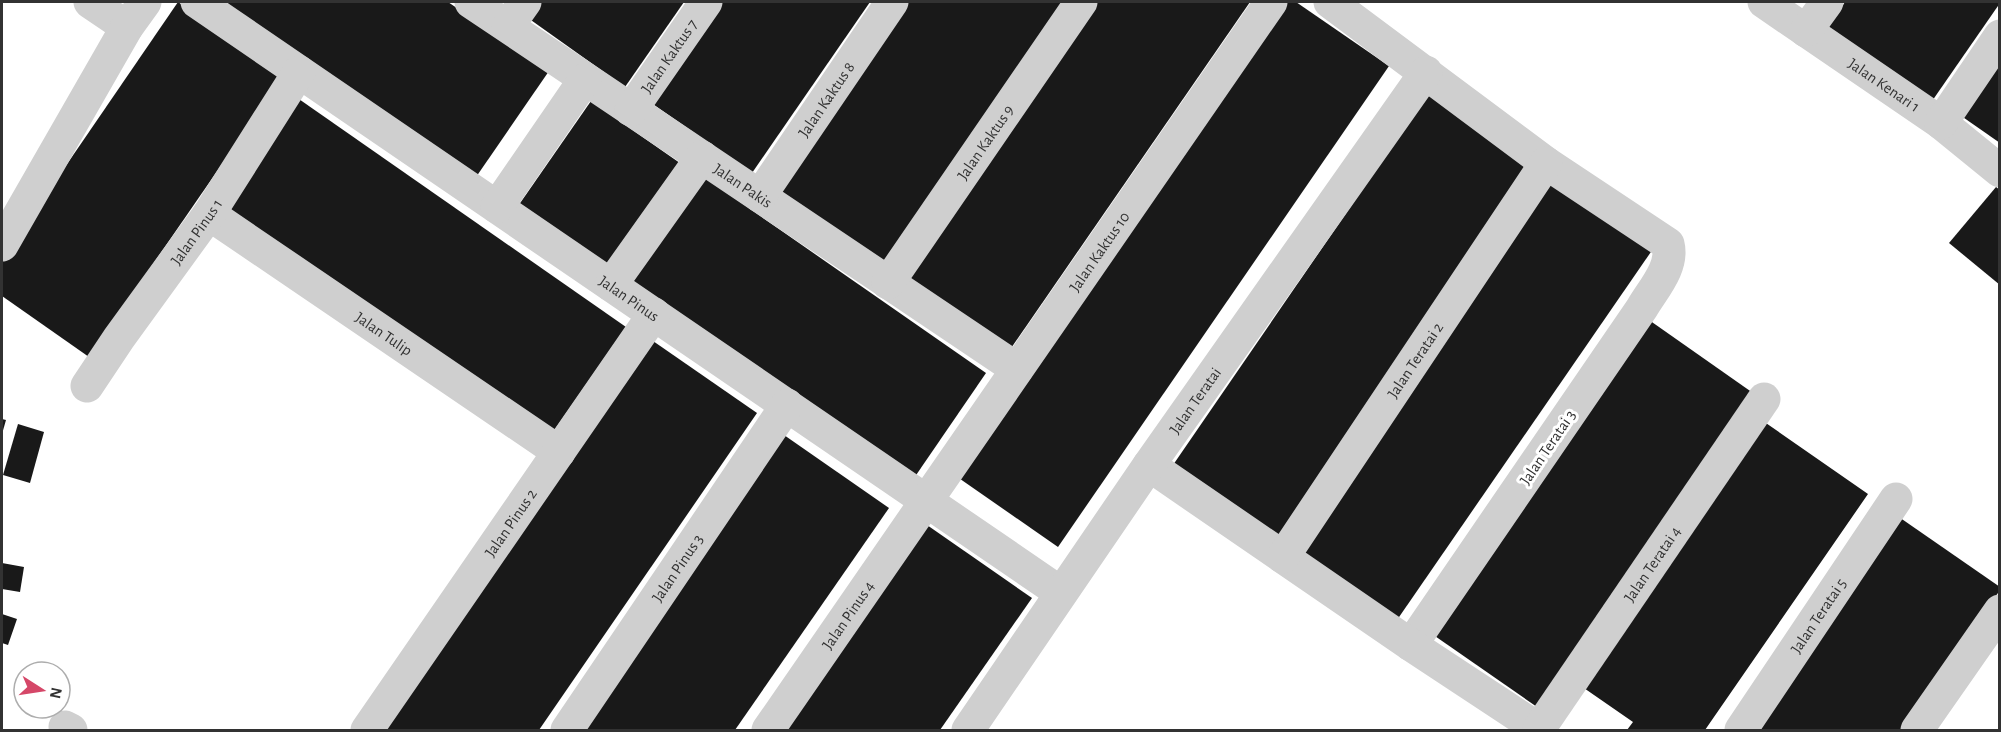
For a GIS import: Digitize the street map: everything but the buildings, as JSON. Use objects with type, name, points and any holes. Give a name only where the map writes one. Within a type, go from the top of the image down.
[{"type":"street","points":[[2,245],[136,14],[90,2]]},
{"type":"street","name":"Jalan Pinus","points":[[197,2],[1061,593]]},
{"type":"street","name":"Jalan Pakis","points":[[471,2],[516,14],[585,78],[1017,369]]},
{"type":"street","name":"Jalan Kaktus 7","points":[[631,110],[706,2]]},
{"type":"street","name":"Jalan Kaktus 8","points":[[760,196],[892,2]]},
{"type":"street","name":"Jalan Kaktus 9","points":[[888,283],[1081,2]]},
{"type":"street","name":"Jalan Kaktus 10","points":[[927,501],[1271,2]]},
{"type":"street","points":[[1330,2],[1546,163]]},
{"type":"street","name":"Jalan Kenari 1","points":[[1764,2],[1941,123],[2000,171]]},
{"type":"street","points":[[1806,31],[1827,2]]},
{"type":"street","points":[[1941,123],[2000,36]]},
{"type":"street","name":"Jalan Pinus 1","points":[[87,386],[118,338],[209,214],[299,72]]},
{"type":"street","name":"Jalan Teratai","points":[[968,730],[1149,465],[1426,72]]},
{"type":"street","points":[[497,207],[585,78]]},
{"type":"street","points":[[611,285],[702,157]]},
{"type":"street","name":"Jalan Teratai 3","points":[[1411,645],[1642,308],[1668,264],[1670,256],[1668,244],[1546,163]]},
{"type":"street","name":"Jalan Teratai 2","points":[[1283,557],[1546,163]]},
{"type":"street","name":"Jalan Tulip","points":[[209,214],[559,452]]},
{"type":"street","name":"Jalan Pinus 2","points":[[367,730],[654,314]]},
{"type":"street","name":"Jalan Teratai 4","points":[[1540,730],[1764,399]]},
{"type":"street","name":"Jalan Pinus 3","points":[[567,730],[787,405]]},
{"type":"street","points":[[1149,465],[1411,645],[1540,730]]},
{"type":"street","name":"Jalan Teratai 5","points":[[1740,730],[1896,499]]},
{"type":"street","name":"Jalan Pinus 4","points":[[768,730],[927,501]]},
{"type":"street","points":[[1917,730],[2000,611]]}]
